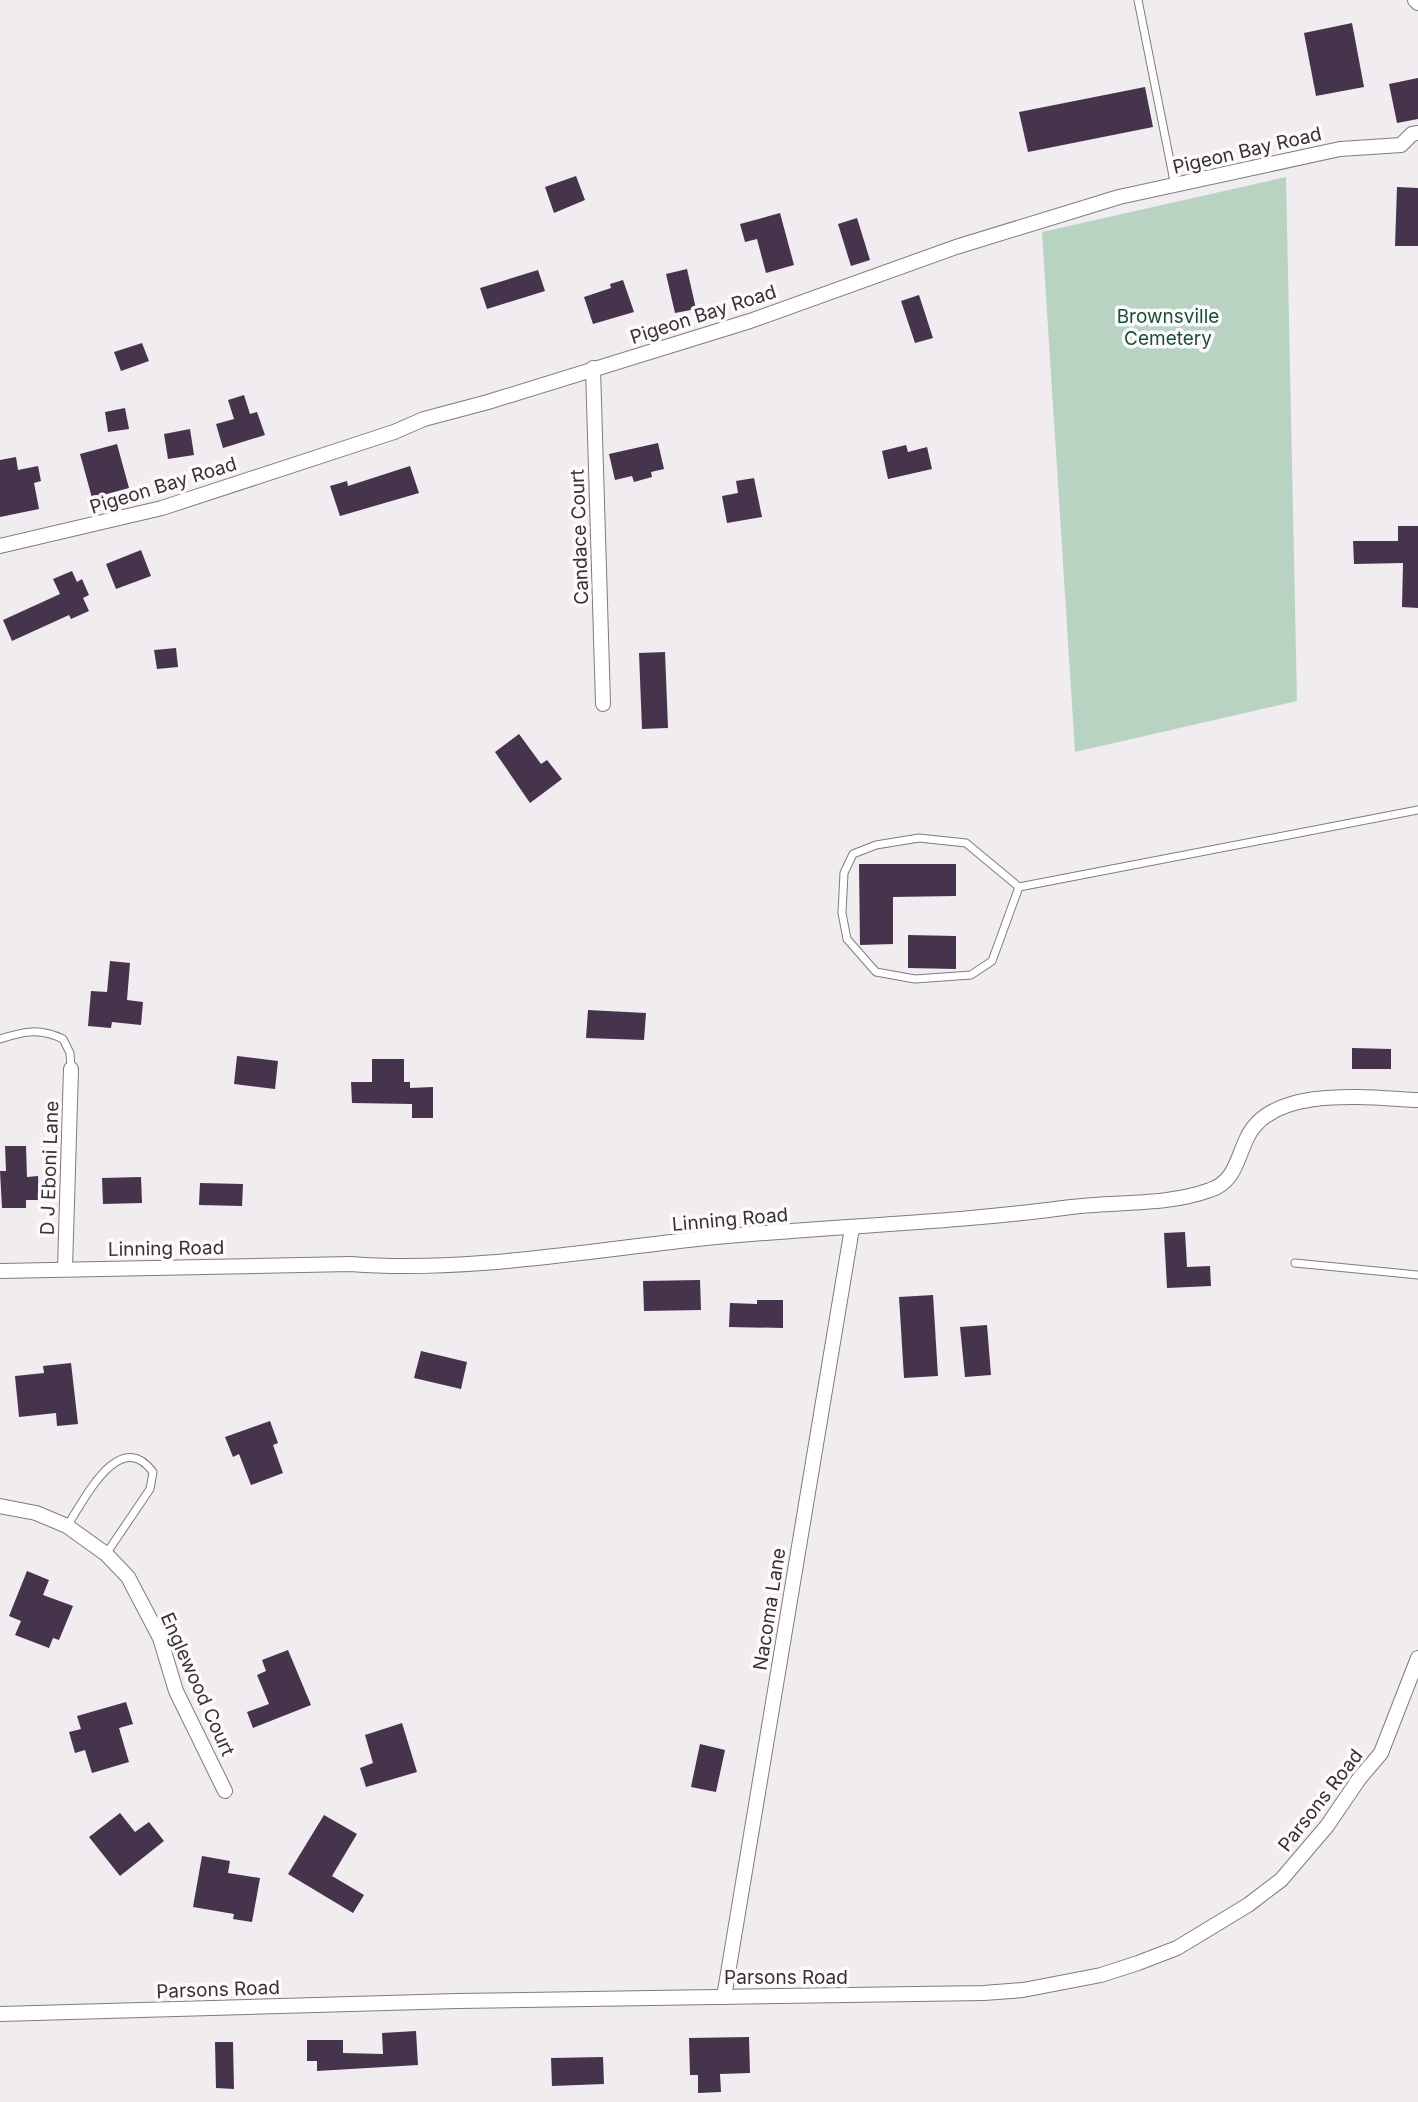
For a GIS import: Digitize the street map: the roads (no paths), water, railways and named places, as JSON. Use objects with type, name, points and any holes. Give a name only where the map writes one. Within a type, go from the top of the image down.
[{"type":"street","name":"Pigeon Bay Road","points":[[0,546],[162,508],[394,432],[424,419],[488,402],[750,321],[956,247],[1119,197],[1340,149],[1401,145],[1418,132]]},
{"type":"street","name":"Candace Court","points":[[593,368],[603,704]]},
{"type":"street","name":"D J Eboni Lane","points":[[65,1268],[71,1069]]},
{"type":"street","name":"Linning Road","points":[[0,1272],[65,1268],[351,1264],[403,1266],[1157,1201],[1210,1190],[1223,1183],[1231,1174],[1251,1129],[1277,1111],[1296,1103],[1329,1096],[1418,1100]]},
{"type":"street","name":"Nacoma Lane","points":[[724,1997],[852,1228]]},
{"type":"street","name":"Englewood Court","points":[[0,1506],[36,1513],[67,1526],[106,1554],[128,1577],[143,1611],[152,1622],[177,1691],[225,1791]]},
{"type":"street","name":"Parsons Road","points":[[0,2014],[364,2003],[901,1995],[1023,1990],[1101,1975],[1177,1948],[1248,1905],[1281,1880],[1328,1826],[1359,1779],[1381,1753],[1418,1658]]},
{"type":"lane","points":[[1138,0],[1175,186]]},
{"type":"lane","points":[[1020,887],[1418,810]]},
{"type":"lane","points":[[919,838],[966,843],[1020,887],[992,961],[971,975],[915,978],[876,972],[847,939],[842,913],[844,873],[853,854],[876,845],[919,838]]},
{"type":"lane","points":[[0,1039],[23,1032],[44,1030],[63,1039],[70,1053],[71,1069]]},
{"type":"lane","points":[[1295,1263],[1418,1275]]},
{"type":"lane","points":[[67,1526],[113,1461],[130,1457],[146,1463],[153,1472],[150,1489],[106,1554]]},
{"type":"park label","name":"Brownsville Cemetery","points":[[1168,327]]}]
